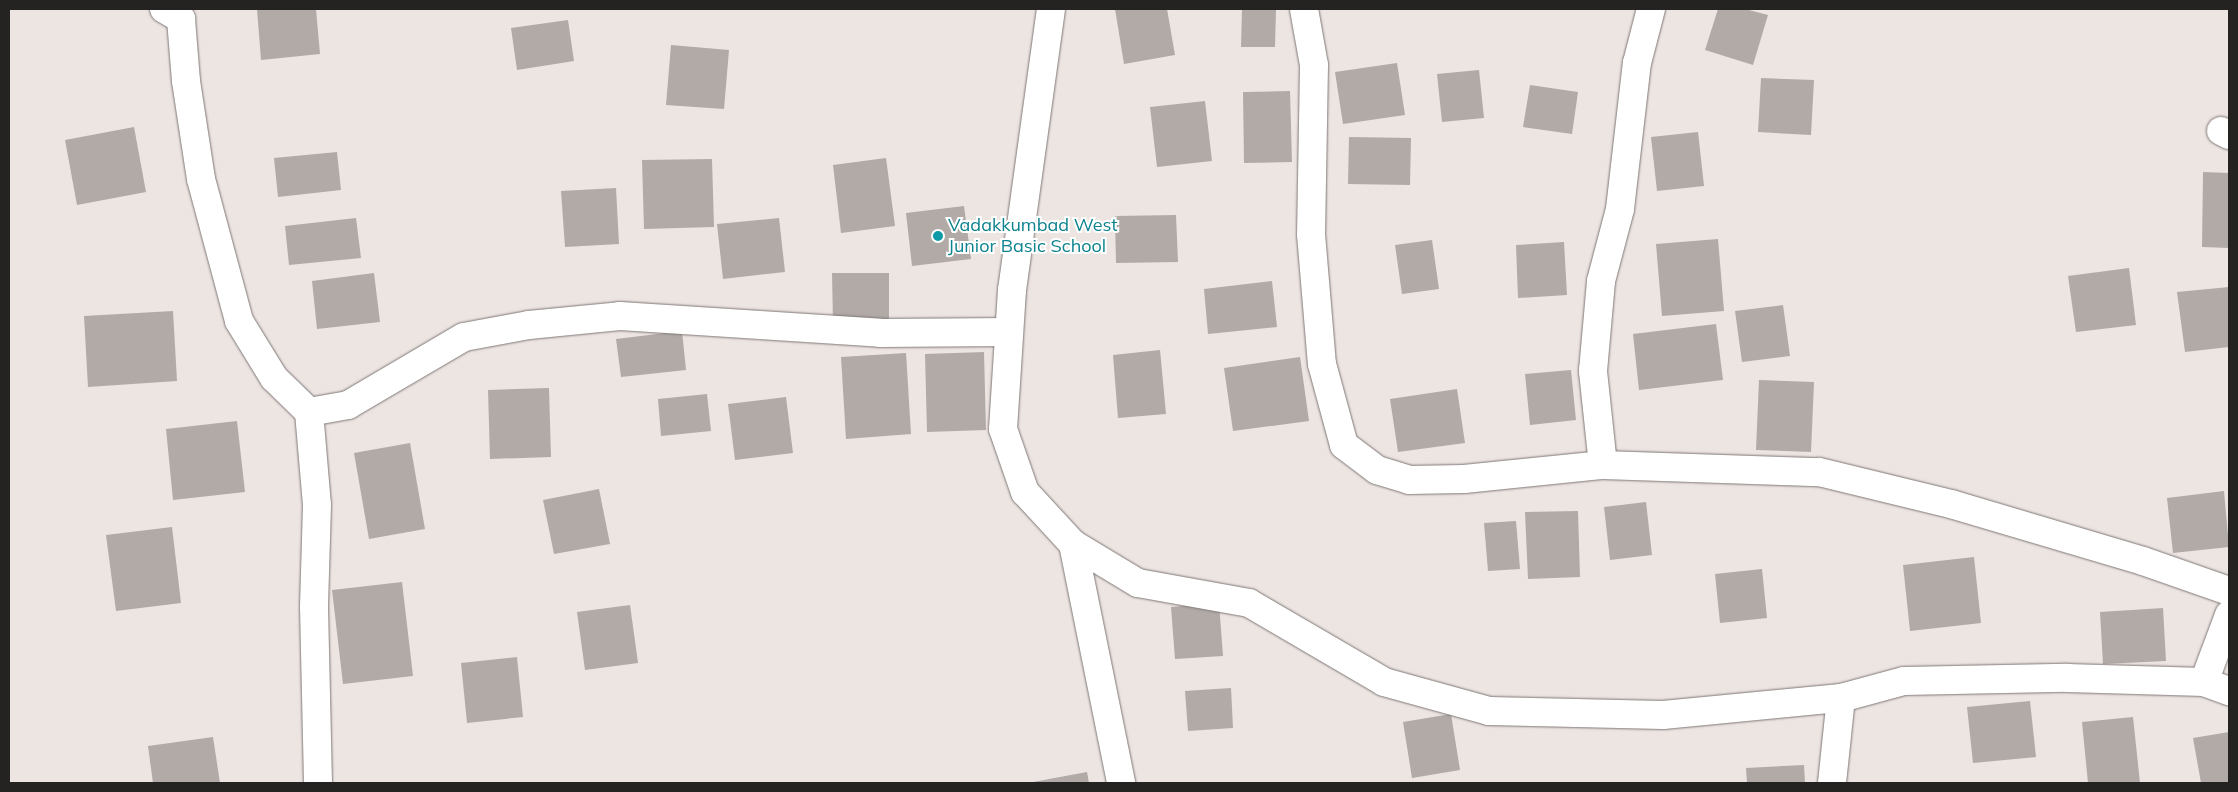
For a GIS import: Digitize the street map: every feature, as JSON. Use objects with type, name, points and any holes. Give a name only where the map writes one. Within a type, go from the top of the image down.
[{"type":"street","points":[[1051,9],[1012,290],[1003,429],[1025,492],[1074,544],[1138,583],[1249,603],[1384,682],[1489,711],[1663,715],[1841,698],[1904,680],[2067,678],[2204,682],[2229,691]]},
{"type":"street","points":[[1304,9],[1314,65],[1312,234],[1322,364],[1344,446],[1377,470],[1409,480],[1464,479],[1603,465],[1819,472],[1952,504],[2143,562],[2229,591]]},
{"type":"street","points":[[1603,465],[1593,371],[1601,281],[1620,209],[1637,63],[1651,9]]},
{"type":"street","points":[[176,12],[201,179],[239,321],[274,378],[309,412],[317,506],[314,607],[318,783]]},
{"type":"street","points":[[309,412],[348,405],[464,337],[528,325],[620,316],[880,332],[1009,332]]},
{"type":"street","points":[[1074,544],[1120,783]]},
{"type":"street","points":[[2204,682],[2229,615]]},
{"type":"street","points":[[1832,783],[1841,698]]},
{"type":"building","points":[[257,9],[316,9],[320,54],[261,60]]},
{"type":"building","points":[[1115,9],[1167,9],[1175,55],[1124,64]]},
{"type":"building","points":[[1242,9],[1276,9],[1275,47],[1241,47]]},
{"type":"building","points":[[1718,9],[1745,9],[1768,15],[1753,65],[1705,50]]},
{"type":"building","points":[[568,20],[574,61],[517,70],[511,28]]},
{"type":"building","points":[[671,45],[729,50],[724,109],[666,105]]},
{"type":"building","points":[[1397,63],[1405,115],[1343,124],[1335,72]]},
{"type":"building","points":[[1479,70],[1484,118],[1442,122],[1437,74]]},
{"type":"building","points":[[1761,78],[1814,80],[1811,135],[1758,132]]},
{"type":"building","points":[[1530,85],[1578,92],[1572,134],[1523,127]]},
{"type":"building","points":[[1290,91],[1292,162],[1244,163],[1243,92]]},
{"type":"building","points":[[1205,101],[1212,161],[1157,167],[1150,107]]},
{"type":"building","points":[[134,127],[146,192],[77,205],[65,140]]},
{"type":"building","points":[[1698,132],[1704,186],[1657,191],[1651,137]]},
{"type":"building","points":[[1349,137],[1411,138],[1410,185],[1348,184]]},
{"type":"building","points":[[337,152],[341,190],[278,197],[274,158]]},
{"type":"building","points":[[886,158],[895,226],[841,233],[833,165]]},
{"type":"building","points":[[712,159],[714,227],[644,229],[642,160]]},
{"type":"building","points":[[2203,172],[2229,173],[2229,248],[2202,247]]},
{"type":"building","points":[[616,188],[619,244],[565,247],[561,191]]},
{"type":"building","name":"Vadakkumbad West Junior Basic School","points":[[964,206],[971,259],[912,266],[906,213]]},
{"type":"building","points":[[1176,215],[1178,262],[1116,263],[1115,216]]},
{"type":"building","points":[[356,218],[361,258],[289,265],[285,226]]},
{"type":"building","points":[[779,218],[785,272],[723,279],[717,224]]},
{"type":"building","points":[[1718,239],[1724,311],[1662,316],[1656,244]]},
{"type":"building","points":[[1432,240],[1439,289],[1402,294],[1395,245]]},
{"type":"building","points":[[1564,242],[1567,295],[1518,298],[1516,245]]},
{"type":"building","points":[[2129,268],[2136,325],[2076,332],[2068,276]]},
{"type":"building","points":[[374,273],[380,322],[317,329],[312,281]]},
{"type":"building","points":[[832,273],[889,273],[889,322],[833,323]]},
{"type":"building","points":[[1272,281],[1277,327],[1208,334],[1204,289]]},
{"type":"building","points":[[2229,287],[2229,347],[2185,352],[2177,292]]},
{"type":"building","points":[[1783,305],[1790,356],[1742,362],[1735,311]]},
{"type":"building","points":[[173,311],[177,381],[88,387],[84,316]]},
{"type":"building","points":[[1716,324],[1723,380],[1639,390],[1633,334]]},
{"type":"building","points":[[682,331],[686,370],[621,377],[616,339]]},
{"type":"building","points":[[1160,350],[1166,414],[1118,418],[1113,355]]},
{"type":"building","points":[[984,352],[986,430],[927,432],[925,354]]},
{"type":"building","points":[[906,353],[911,434],[846,439],[841,357]]},
{"type":"building","points":[[1300,357],[1309,421],[1233,431],[1224,368]]},
{"type":"building","points":[[1571,370],[1576,420],[1530,425],[1525,374]]},
{"type":"building","points":[[1759,380],[1814,382],[1811,452],[1756,450]]},
{"type":"building","points":[[549,388],[551,457],[490,459],[488,390]]},
{"type":"building","points":[[1457,389],[1465,443],[1398,452],[1390,399]]},
{"type":"building","points":[[707,394],[711,431],[661,436],[658,399]]},
{"type":"building","points":[[786,397],[793,453],[735,460],[728,404]]},
{"type":"building","points":[[237,421],[245,492],[173,500],[166,429]]},
{"type":"building","points":[[410,443],[425,529],[369,539],[354,453]]},
{"type":"building","points":[[599,489],[610,544],[554,554],[543,500]]},
{"type":"building","points":[[2224,491],[2229,547],[2173,553],[2167,498]]},
{"type":"building","points":[[1646,502],[1652,555],[1610,560],[1604,507]]},
{"type":"building","points":[[1578,511],[1580,577],[1528,579],[1525,512]]},
{"type":"building","points":[[1516,521],[1520,569],[1488,571],[1484,523]]},
{"type":"building","points":[[172,527],[181,603],[116,611],[106,535]]},
{"type":"building","points":[[1974,557],[1981,623],[1910,631],[1903,565]]},
{"type":"building","points":[[1762,569],[1767,618],[1720,623],[1715,574]]},
{"type":"building","points":[[402,582],[413,676],[343,684],[332,590]]},
{"type":"building","points":[[1219,603],[1223,656],[1175,659],[1171,607]]},
{"type":"building","points":[[630,605],[638,663],[585,670],[577,612]]},
{"type":"building","points":[[2163,608],[2166,661],[2103,664],[2100,612]]},
{"type":"building","points":[[517,657],[523,717],[467,723],[461,663]]},
{"type":"building","points":[[1231,688],[1233,728],[1188,731],[1185,691]]},
{"type":"building","points":[[2030,701],[2036,757],[1973,763],[1967,707]]},
{"type":"building","points":[[1451,714],[1460,770],[1412,778],[1403,722]]},
{"type":"building","points":[[2133,717],[2140,783],[2088,783],[2082,722]]},
{"type":"building","points":[[2229,732],[2229,783],[2201,783],[2193,738]]},
{"type":"building","points":[[213,737],[220,783],[153,783],[148,746]]},
{"type":"building","points":[[1804,765],[1805,783],[1747,783],[1746,768]]},
{"type":"building","points":[[1087,772],[1089,783],[1033,782]]},
{"type":"place","name":"Vadakkumbad West Junior Basic School","points":[[938,236]]}]
